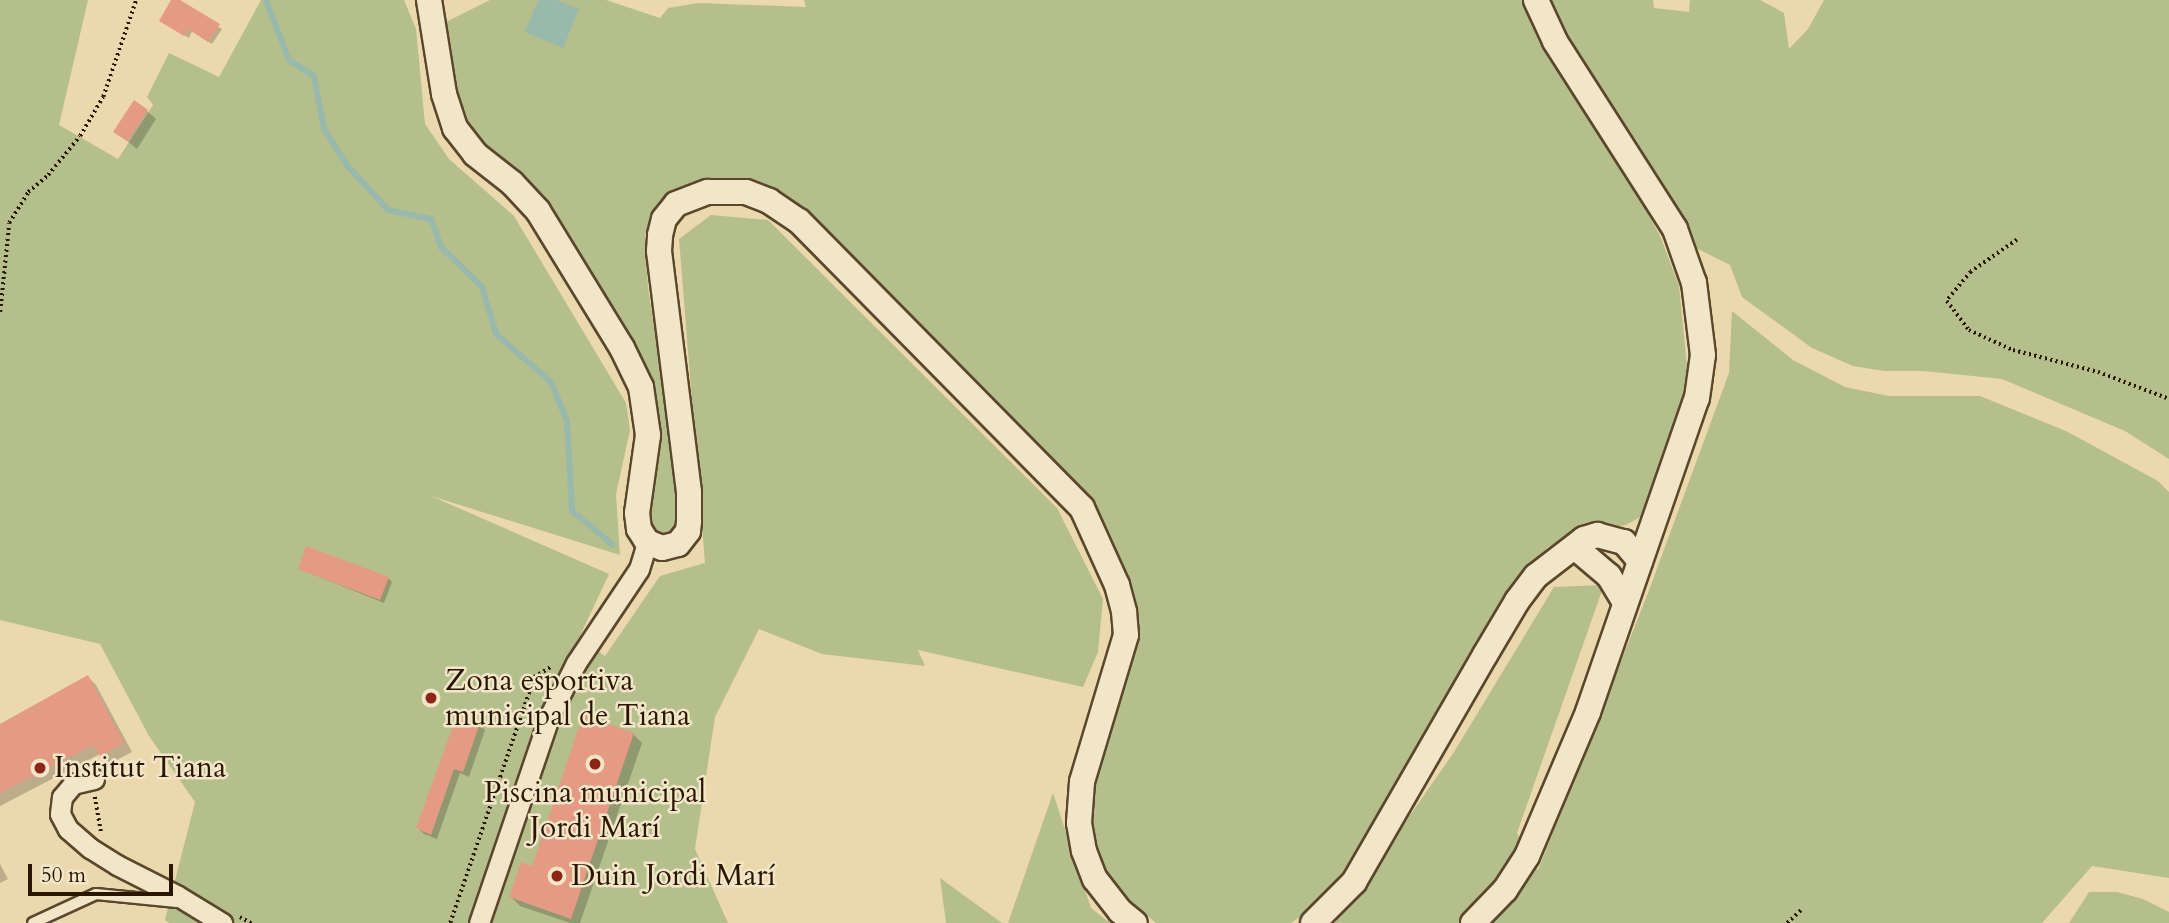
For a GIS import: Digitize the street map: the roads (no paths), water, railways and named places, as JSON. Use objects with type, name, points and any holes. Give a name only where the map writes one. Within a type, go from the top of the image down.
[{"type":"street","points":[[429,0],[444,94],[455,128],[475,154],[512,183],[538,211],[622,348],[641,387],[648,435],[637,513],[639,529],[647,542],[662,548],[678,544],[688,531],[689,521],[690,492],[659,251],[660,235],[664,219],[676,204],[708,192],[746,192],[769,201],[799,221],[1082,508],[1117,585],[1124,612],[1126,635],[1082,782],[1079,823],[1084,851],[1095,879],[1119,911],[1135,923]]},
{"type":"street","points":[[1473,923],[1505,890],[1540,830],[1588,712],[1697,398],[1703,355],[1693,283],[1675,229],[1555,41],[1536,0]]},
{"type":"street","points":[[1611,537],[1646,522],[1658,511]]},
{"type":"street","points":[[1313,923],[1354,882],[1517,601],[1552,561],[1576,548],[1584,539],[1597,535],[1611,537],[1634,551],[1640,561]]},
{"type":"street","points":[[479,923],[549,717],[576,663],[639,569],[647,542]]},
{"type":"street","points":[[1576,548],[1640,561]]},
{"type":"street","points":[[1576,548],[1609,576],[1625,603]]},
{"type":"street","points":[[92,780],[73,784],[62,797],[60,814],[68,829],[108,860],[191,904],[227,918]]},
{"type":"lane","points":[[33,923],[96,894],[191,904]]},
{"type":"waterway","points":[[266,0],[289,60],[314,76],[324,129],[347,165],[388,210],[431,219],[441,247],[482,287],[496,334],[551,382],[567,421],[572,511],[612,544]]},
{"type":"place","name":"Zona esportiva municipal de Tiana","points":[[431,698]]},
{"type":"place","name":"Piscina municipal Jordi Marí","points":[[595,764]]},
{"type":"place","name":"Institut Tiana","points":[[40,768]]},
{"type":"place","name":"Duin Jordi Marí","points":[[557,876]]}]
